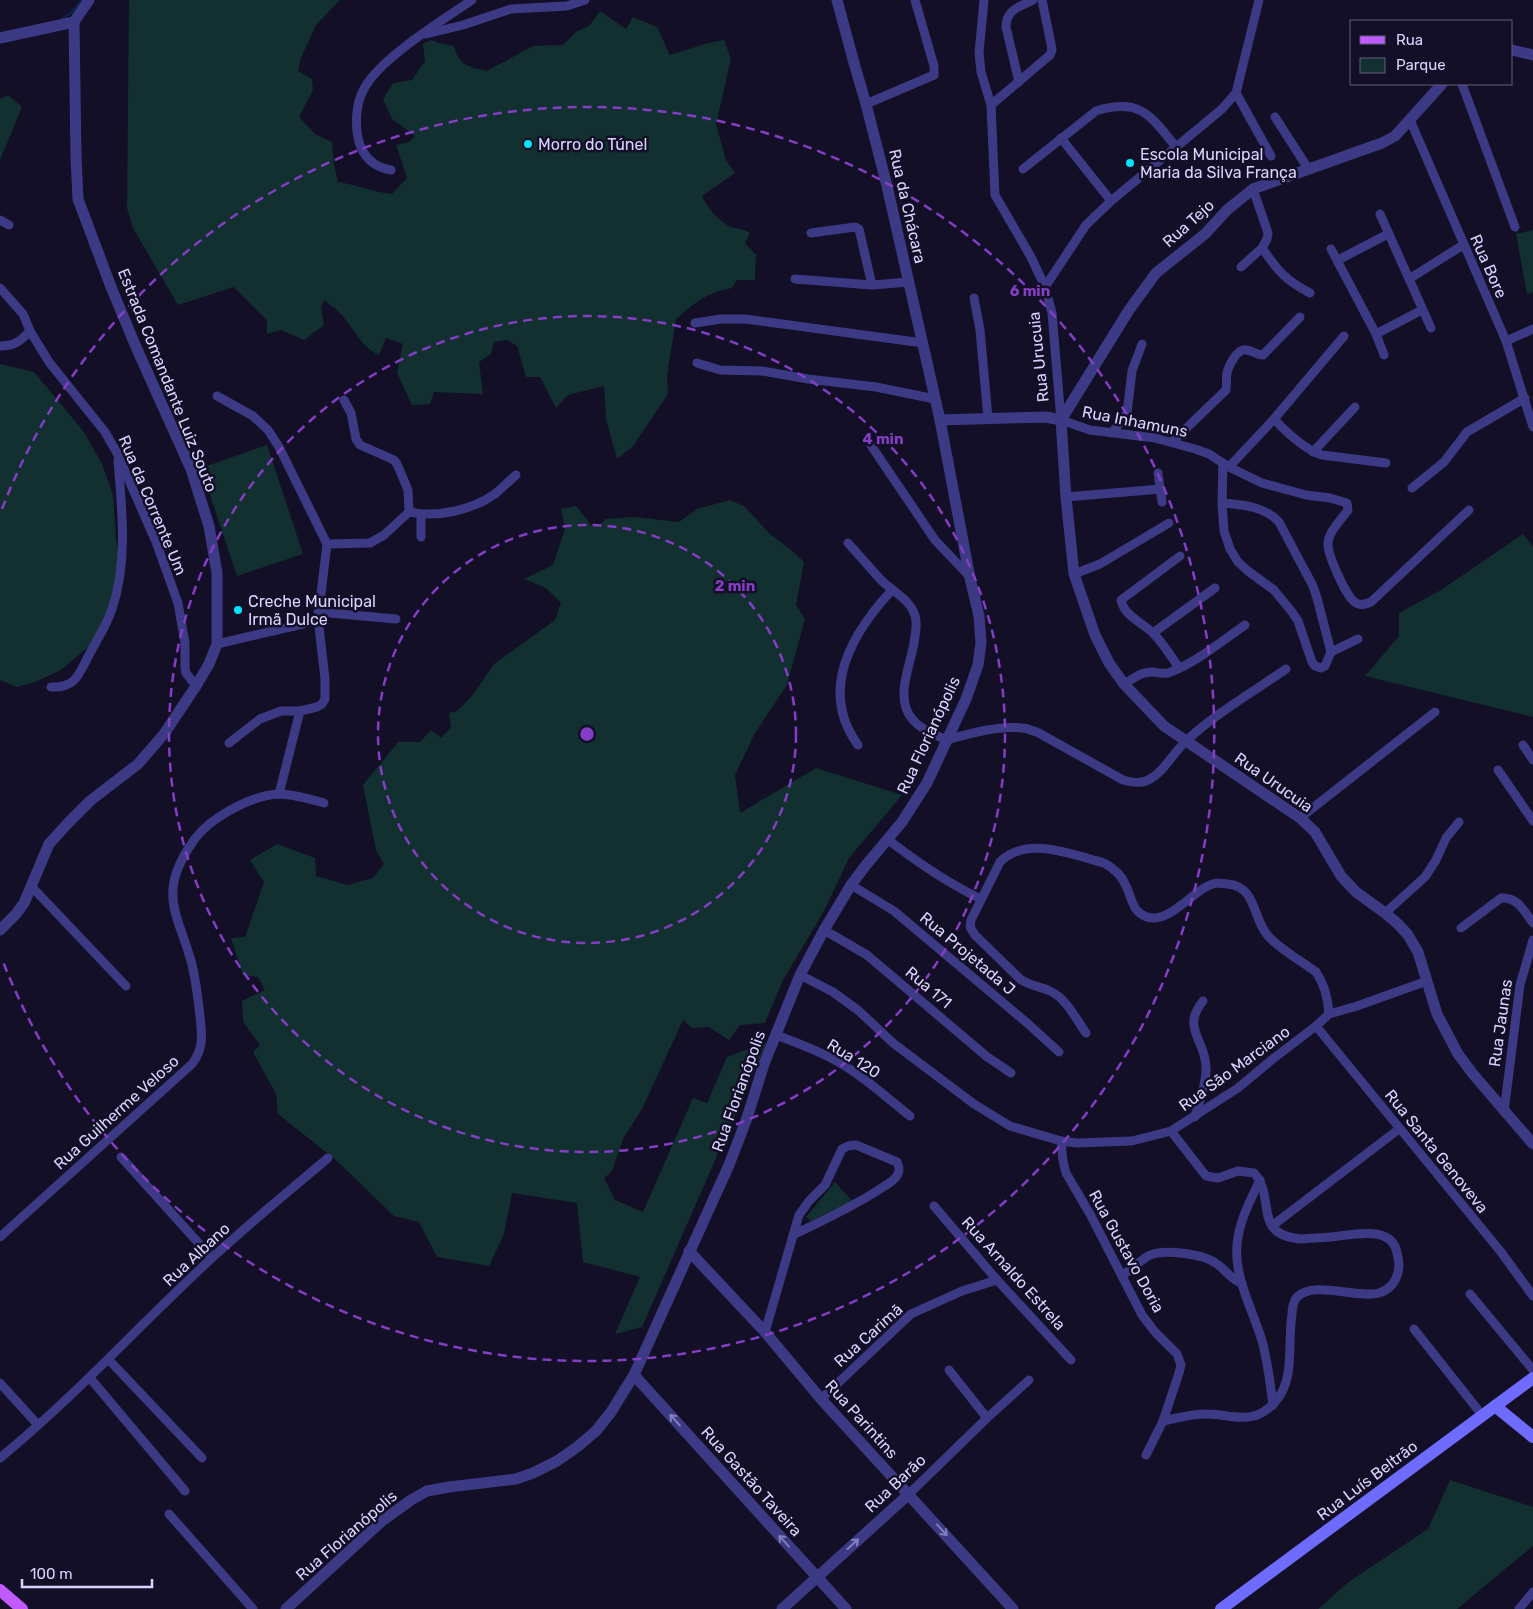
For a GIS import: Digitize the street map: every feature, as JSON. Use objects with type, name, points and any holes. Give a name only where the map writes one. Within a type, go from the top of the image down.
[{"type":"main road","name":"Rua Luís Beltrão","points":[[1221,1609],[1533,1378]]},
{"type":"main road","points":[[1495,1406],[1533,1437]]},
{"type":"main road","points":[[0,1590],[22,1609]]},
{"type":"street","points":[[0,38],[74,22],[89,0]]},
{"type":"street","points":[[391,170],[381,168],[372,163],[359,142],[356,127],[363,90],[373,76],[421,35],[472,0]]},
{"type":"street","points":[[421,35],[464,25],[511,9],[567,6],[585,0]]},
{"type":"street","name":"Rua da Chácara","points":[[837,0],[866,104],[940,420]]},
{"type":"street","points":[[866,104],[934,75],[934,66],[915,0]]},
{"type":"street","name":"Rua Urucuia","points":[[984,0],[979,53],[981,72],[991,106],[995,195],[1031,257],[1045,287],[1052,313],[1074,574],[1095,635],[1124,684],[1164,726],[1300,818],[1315,832],[1341,876],[1356,892],[1385,913],[1408,935],[1418,952],[1437,1014],[1446,1034],[1473,1074],[1533,1144]]},
{"type":"street","points":[[1019,82],[1006,20],[1011,12],[1033,0]]},
{"type":"street","points":[[991,106],[1045,61],[1052,50],[1042,0]]},
{"type":"street","points":[[1045,287],[1086,225],[1111,201],[1222,109],[1236,93],[1259,0]]},
{"type":"street","name":"Estrada Comandante Luiz Souto","points":[[0,930],[20,909],[50,844],[90,801],[138,764],[164,734],[209,664],[217,644],[217,572],[209,526],[191,469],[136,347],[78,199],[74,22]]},
{"type":"street","points":[[1513,50],[1533,55]]},
{"type":"street","name":"Rua Tejo","points":[[1060,420],[1129,310],[1156,273],[1205,234],[1227,210],[1253,189],[1382,143],[1395,136],[1441,85]]},
{"type":"street","points":[[1462,85],[1515,226]]},
{"type":"street","points":[[1236,93],[1271,156]]},
{"type":"street","points":[[1023,169],[1096,111],[1107,108],[1126,107],[1139,109],[1150,116],[1177,148]]},
{"type":"street","points":[[1274,117],[1309,170]]},
{"type":"street","name":"Rua Bore","points":[[1410,120],[1506,341],[1533,427]]},
{"type":"street","points":[[1061,138],[1111,201]]},
{"type":"street","points":[[1241,267],[1262,248],[1267,239],[1268,232],[1253,189]]},
{"type":"street","points":[[1380,214],[1431,328]]},
{"type":"street","points":[[0,220],[8,225]]},
{"type":"street","points":[[811,233],[855,227],[860,229],[872,285]]},
{"type":"street","points":[[1338,260],[1388,234]]},
{"type":"street","points":[[1409,279],[1463,245]]},
{"type":"street","points":[[1262,248],[1286,279],[1310,293]]},
{"type":"street","points":[[1331,250],[1376,334],[1384,355]]},
{"type":"street","points":[[795,279],[872,285],[909,282]]},
{"type":"street","name":"Rua da Corrente Um","points":[[0,288],[23,314],[30,331],[50,362],[105,432],[117,453],[156,542],[178,603],[186,673],[196,686]]},
{"type":"street","points":[[974,298],[980,330],[988,418]]},
{"type":"street","points":[[1376,334],[1422,310]]},
{"type":"street","points":[[1172,442],[1226,390],[1227,374],[1234,357],[1246,349],[1259,355],[1265,354],[1300,317]]},
{"type":"street","points":[[695,322],[745,319],[923,343]]},
{"type":"street","points":[[1506,341],[1533,329]]},
{"type":"street","points":[[0,346],[11,346],[20,342],[30,331]]},
{"type":"street","points":[[1222,503],[1263,510],[1279,522],[1313,586],[1317,598],[1331,652],[1325,666],[1321,668],[1315,666],[1312,662],[1298,621],[1274,590],[1248,572],[1238,562],[1225,538],[1222,503],[1226,465],[1274,419],[1344,336]]},
{"type":"street","points":[[1112,433],[1126,413],[1132,371],[1142,344]]},
{"type":"street","points":[[697,363],[720,370],[762,371],[808,379],[876,387],[935,399]]},
{"type":"street","points":[[217,396],[253,416],[268,430],[279,447],[327,544],[318,615],[325,679],[325,699],[317,707],[300,711],[282,711],[260,719],[229,743]]},
{"type":"street","points":[[1412,488],[1444,462],[1467,432],[1525,398]]},
{"type":"street","points":[[344,400],[351,413],[356,439],[360,445],[394,460],[397,464],[408,490],[410,512]]},
{"type":"street","points":[[1313,452],[1355,407]]},
{"type":"street","name":"Rua Inhamuns","points":[[940,420],[1046,417],[1090,430],[1155,438],[1209,454],[1262,483],[1306,495],[1344,502],[1348,504],[1348,510],[1330,533],[1328,549],[1330,560],[1351,600],[1359,604],[1365,605],[1371,602],[1469,510]]},
{"type":"street","points":[[1274,419],[1282,428],[1313,452],[1322,455],[1386,463]]},
{"type":"street","name":"Rua Florianópolis","points":[[286,1609],[382,1521],[410,1500],[427,1491],[449,1486],[516,1479],[557,1461],[596,1431],[611,1412],[634,1375],[729,1165],[800,975],[824,930],[851,886],[886,839],[902,822],[927,783],[966,699],[978,665],[981,643],[979,616],[940,420]]},
{"type":"street","points":[[870,444],[935,540],[970,578]]},
{"type":"street","points":[[51,687],[66,686],[76,678],[112,608],[121,567],[120,491],[117,453]]},
{"type":"street","points":[[1158,473],[1162,502]]},
{"type":"street","points":[[410,512],[421,514],[458,510],[480,502],[516,476]]},
{"type":"street","points":[[1066,496],[1161,488]]},
{"type":"street","points":[[327,544],[370,544],[384,535],[410,512]]},
{"type":"street","points":[[421,514],[421,538]]},
{"type":"street","points":[[1074,574],[1100,564],[1169,523]]},
{"type":"street","points":[[848,543],[892,590],[913,609],[916,616],[916,627],[904,688],[904,702],[913,721],[946,740],[985,732],[1022,728],[1037,732],[1106,772],[1134,783],[1144,782],[1154,776],[1186,741],[1286,669]]},
{"type":"street","points":[[1179,668],[1153,633],[1132,617],[1122,604],[1122,599],[1180,556]]},
{"type":"street","points":[[1153,633],[1215,588]]},
{"type":"street","points":[[858,746],[850,735],[842,717],[839,691],[843,666],[849,650],[874,609],[892,590]]},
{"type":"street","points":[[217,644],[303,624],[318,615],[396,619]]},
{"type":"street","points":[[1124,684],[1145,673],[1160,674],[1179,668],[1245,626]]},
{"type":"street","points":[[1331,652],[1358,639]]},
{"type":"street","points":[[279,794],[300,711]]},
{"type":"street","points":[[1300,818],[1435,712]]},
{"type":"street","points":[[1523,745],[1533,760]]},
{"type":"street","points":[[1498,770],[1533,821]]},
{"type":"street","name":"Rua Guilherme Veloso","points":[[1,1235],[192,1064],[198,1055],[201,1048],[201,1027],[197,986],[176,915],[172,881],[182,858],[204,826],[228,811],[257,798],[279,794],[324,803]]},
{"type":"street","points":[[1385,913],[1425,877],[1436,860],[1446,838],[1459,822]]},
{"type":"street","points":[[886,839],[960,889],[982,899]]},
{"type":"street","points":[[1086,1033],[1060,997],[1051,991],[1026,984],[970,927],[971,920],[1000,862],[1007,855],[1016,851],[1048,849],[1104,863],[1112,867],[1121,876],[1136,910],[1147,918],[1164,916],[1178,908],[1195,892],[1217,882],[1232,884],[1244,890],[1251,898],[1263,930],[1270,938],[1316,972],[1326,991],[1329,1014]]},
{"type":"street","points":[[31,886],[126,986]]},
{"type":"street","name":"Rua Projetada J","points":[[851,886],[894,911],[1026,1022],[1058,1052]]},
{"type":"street","points":[[1461,928],[1501,898],[1508,898],[1519,903],[1533,923]]},
{"type":"street","name":"Rua 171","points":[[824,930],[867,955],[986,1056],[1011,1073]]},
{"type":"street","name":"Rua Jaunas","points":[[1504,1112],[1520,985],[1533,940]]},
{"type":"street","name":"Rua São Marciano","points":[[800,975],[833,992],[859,1011],[892,1043],[974,1104],[1010,1126],[1061,1141],[1092,1143],[1132,1141],[1172,1131],[1238,1088],[1329,1014],[1427,981]]},
{"type":"street","points":[[1195,1117],[1206,1080],[1206,1066],[1195,1032],[1194,1016],[1195,1011],[1203,1001]]},
{"type":"street","name":"Rua Santa Genoveva","points":[[1316,1026],[1501,1252],[1533,1296]]},
{"type":"street","name":"Rua 120","points":[[776,1035],[803,1044],[834,1060],[874,1087],[910,1116]]},
{"type":"street","points":[[1272,1226],[1398,1128]]},
{"type":"street","points":[[1163,1422],[1201,1414],[1250,1417],[1266,1411],[1282,1394],[1287,1376],[1293,1307],[1298,1297],[1304,1292],[1312,1291],[1378,1294],[1387,1290],[1394,1282],[1398,1274],[1399,1264],[1396,1249],[1386,1237],[1367,1233],[1327,1238],[1290,1238],[1281,1234],[1272,1226],[1268,1218],[1265,1195],[1260,1180],[1254,1174],[1238,1171],[1218,1178],[1206,1176],[1172,1131]]},
{"type":"street","name":"Rua Gustavo Doria","points":[[1061,1141],[1066,1172],[1123,1275],[1142,1315],[1155,1332],[1177,1354],[1180,1365],[1176,1385],[1163,1422],[1146,1455]]},
{"type":"street","points":[[765,1332],[793,1235],[799,1215],[809,1201],[825,1185],[842,1149],[856,1145],[897,1162],[900,1167],[899,1172],[893,1180],[862,1200],[793,1235]]},
{"type":"street","points":[[121,1157],[212,1258]]},
{"type":"street","name":"Rua Albano","points":[[0,1458],[90,1378],[212,1258],[328,1158]]},
{"type":"street","points":[[1260,1180],[1245,1210],[1237,1245],[1237,1264],[1268,1362],[1273,1405]]},
{"type":"street","name":"Rua Arnaldo Estrela","points":[[934,1206],[997,1280],[1071,1360]]},
{"type":"street","name":"Rua Parintins","points":[[689,1251],[765,1332],[821,1399],[1013,1609]]},
{"type":"street","points":[[1123,1275],[1150,1255],[1191,1254],[1216,1263],[1235,1281],[1242,1283]]},
{"type":"street","name":"Rua Carimã","points":[[821,1399],[911,1314],[962,1291],[997,1280]]},
{"type":"street","points":[[1470,1294],[1533,1370]]},
{"type":"street","points":[[1414,1329],[1482,1415]]},
{"type":"street","points":[[109,1360],[202,1458]]},
{"type":"street","points":[[949,1370],[987,1418]]},
{"type":"street","name":"Rua Gastão Taveira","points":[[634,1375],[846,1609]]},
{"type":"street","points":[[90,1378],[186,1492]]},
{"type":"street","name":"Rua Barão","points":[[782,1609],[909,1494],[987,1418],[1030,1380]]},
{"type":"street","points":[[0,1383],[38,1425]]},
{"type":"street","points":[[169,1514],[253,1609]]},
{"type":"street","points":[[1519,1609],[1533,1592]]},
{"type":"green space","points":[[129,0],[340,0],[316,25],[301,58],[298,71],[312,79],[313,90],[299,117],[315,134],[332,142],[338,182],[392,194],[407,178],[396,145],[409,142],[415,136],[392,119],[383,99],[393,83],[412,80],[425,61],[423,44],[431,40],[454,46],[462,62],[487,71],[533,46],[563,45],[576,32],[589,26],[600,11],[626,29],[633,17],[657,27],[670,55],[724,40],[731,59],[716,124],[726,160],[735,173],[702,196],[710,209],[722,222],[750,233],[745,243],[756,255],[755,280],[737,280],[732,288],[702,299],[676,319],[667,376],[668,394],[633,446],[617,459],[606,419],[604,386],[568,395],[556,408],[540,377],[526,377],[517,346],[507,340],[494,342],[491,354],[479,362],[483,394],[434,392],[430,404],[412,405],[397,373],[403,344],[386,338],[379,355],[373,352],[363,343],[340,313],[324,300],[321,308],[324,325],[304,340],[281,330],[267,334],[267,320],[234,287],[178,305],[133,228],[127,208]]},
{"type":"green space","points":[[8,95],[22,107],[0,160],[0,99]]},
{"type":"green space","points":[[1533,230],[1533,292],[1527,294],[1516,234]]},
{"type":"green space","points":[[0,364],[34,372],[84,432],[102,464],[113,495],[116,540],[121,569],[109,629],[61,670],[35,682],[17,687],[0,680]]},
{"type":"green space","points":[[267,445],[303,554],[237,576],[201,468]]},
{"type":"green space","points":[[730,500],[744,506],[770,534],[804,562],[796,605],[805,619],[787,685],[755,733],[735,775],[740,813],[816,768],[902,795],[849,858],[824,911],[783,980],[765,1023],[740,1025],[729,1040],[709,1027],[692,1028],[683,1020],[643,1107],[623,1139],[612,1171],[604,1178],[615,1200],[643,1212],[693,1098],[707,1103],[727,1057],[767,1042],[642,1327],[615,1334],[640,1277],[583,1262],[577,1203],[512,1193],[504,1234],[489,1266],[437,1257],[419,1222],[394,1216],[337,1161],[278,1114],[276,1094],[253,1052],[260,1045],[243,1022],[242,1001],[265,990],[258,977],[243,975],[231,938],[245,937],[264,882],[250,860],[277,844],[315,858],[316,876],[347,885],[373,878],[384,864],[376,850],[363,785],[398,742],[420,742],[431,730],[441,738],[451,728],[449,713],[457,711],[472,696],[494,664],[555,620],[561,603],[546,588],[524,579],[553,565],[565,529],[561,509],[576,506],[592,526],[599,525],[606,519],[635,517],[679,522],[697,509]]},
{"type":"green space","points":[[1523,534],[1533,547],[1533,717],[1365,676],[1399,636],[1399,613],[1441,590]]},
{"type":"green space","points":[[835,1182],[852,1201],[811,1221],[806,1217]]},
{"type":"green space","points":[[1450,1480],[1533,1507],[1533,1546],[1457,1609],[1318,1609],[1350,1581],[1428,1529]]},
{"type":"waterway","points":[[61,20],[72,12],[82,0]]},
{"type":"place","name":"Morro do Túnel","points":[[528,144]]},
{"type":"place","name":"Escola Municipal Maria da Silva França","points":[[1130,163]]},
{"type":"place","name":"Creche Municipal Irmã Dulce","points":[[238,610]]}]
